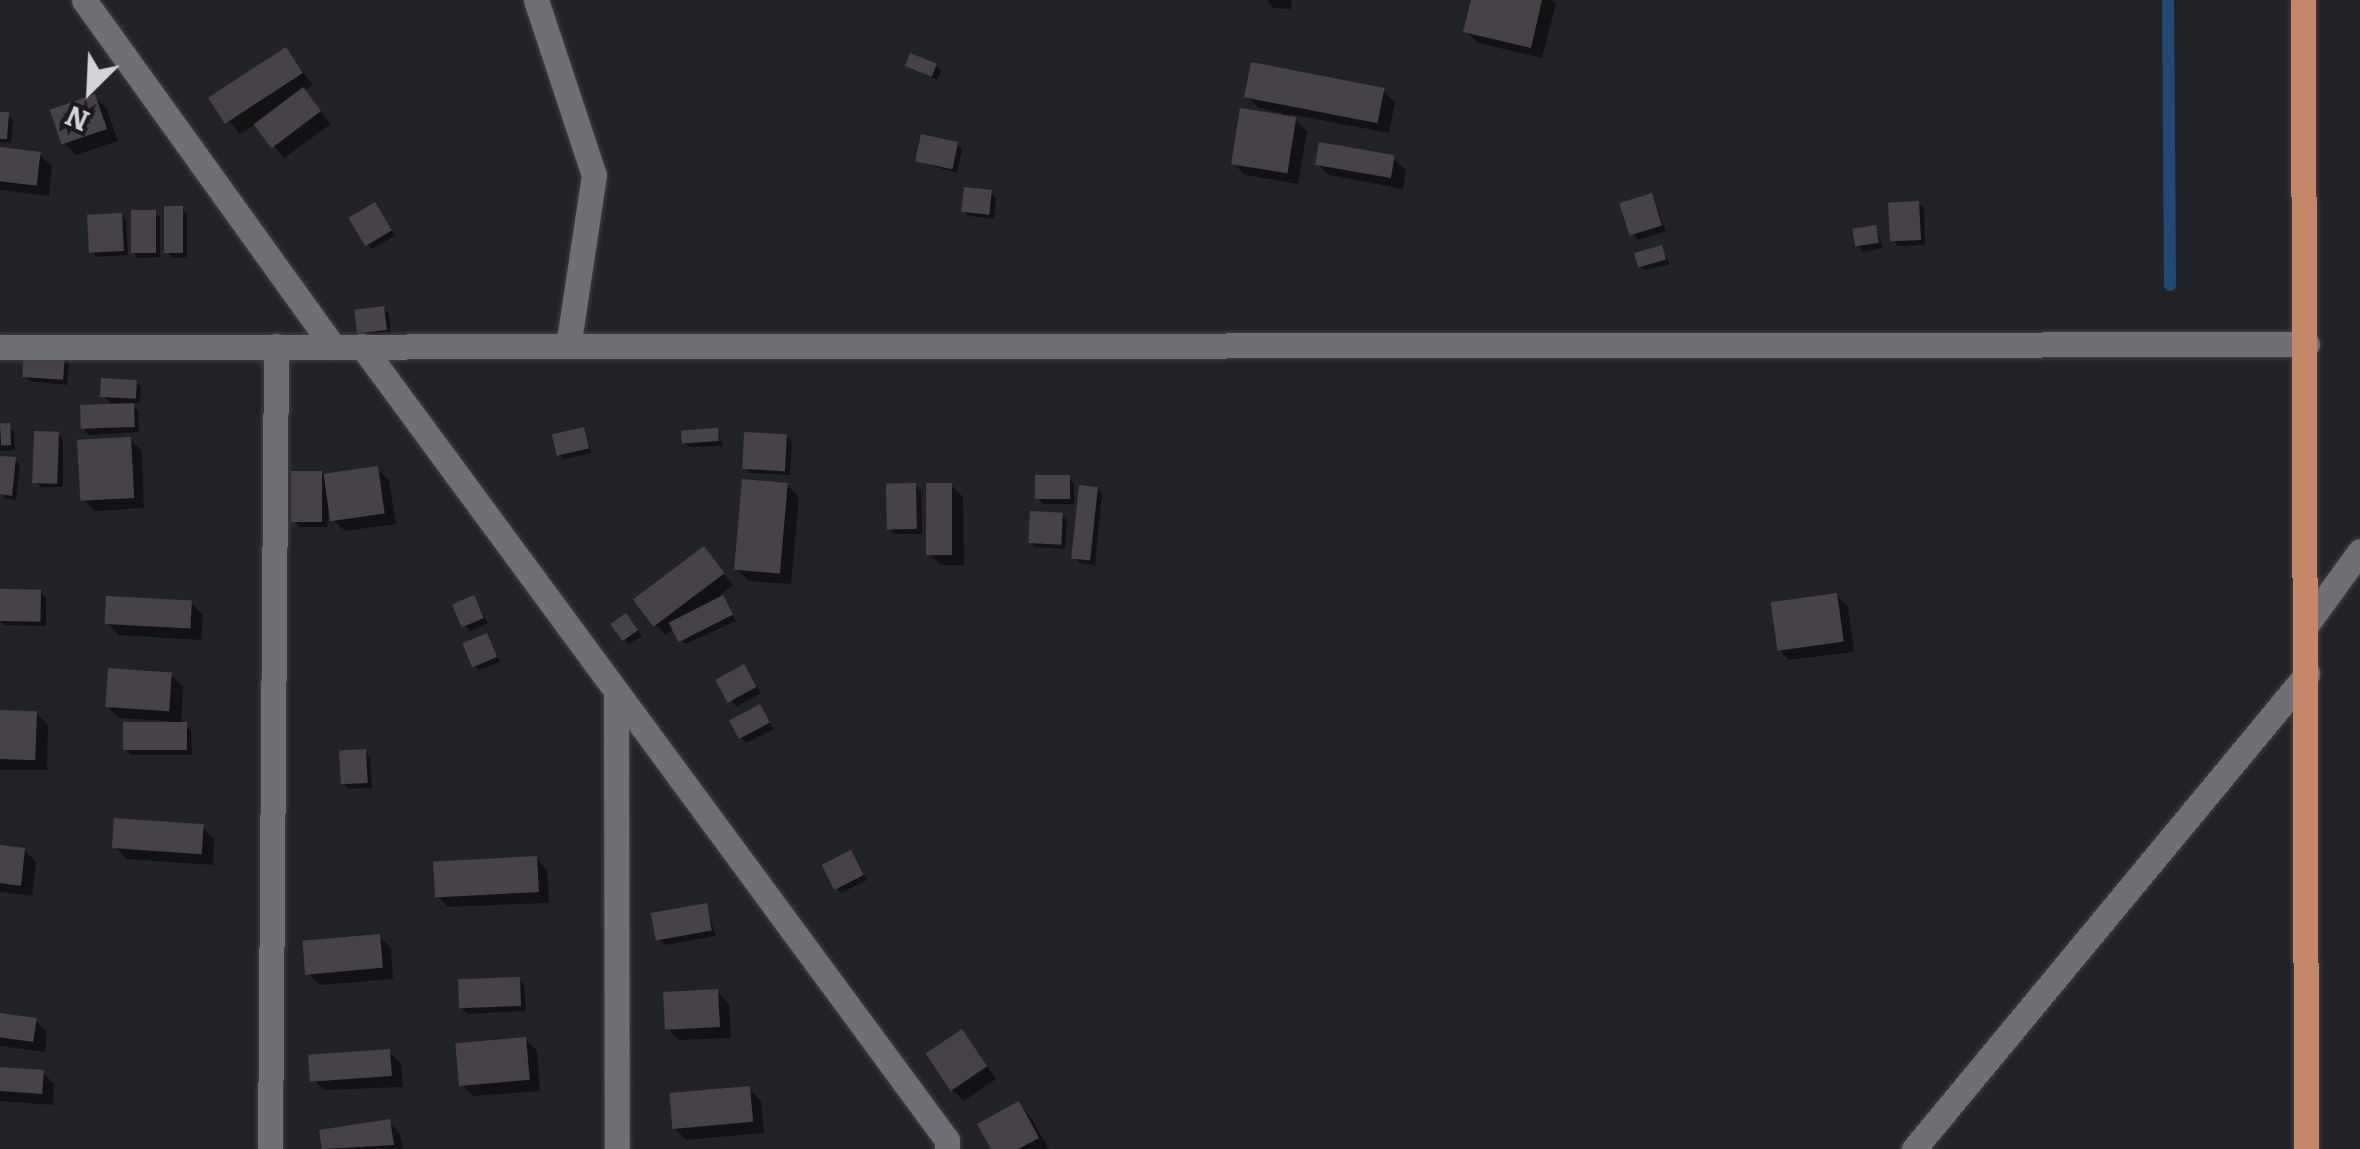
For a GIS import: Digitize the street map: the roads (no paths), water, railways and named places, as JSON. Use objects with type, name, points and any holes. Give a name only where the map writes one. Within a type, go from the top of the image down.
[{"type":"main road","points":[[2302,0],[2307,344],[2306,1149]]},
{"type":"street","points":[[84,0],[333,346]]},
{"type":"street","points":[[536,0],[594,175],[568,346]]},
{"type":"street","points":[[0,347],[2307,344]]},
{"type":"street","points":[[270,1149],[276,346]]},
{"type":"street","points":[[362,346],[947,1140],[947,1149]]},
{"type":"street","points":[[2306,624],[2360,552]]},
{"type":"street","points":[[1914,1149],[2306,674]]},
{"type":"street","points":[[616,691],[617,1149]]},
{"type":"waterway","points":[[2168,0],[2170,285]]}]
